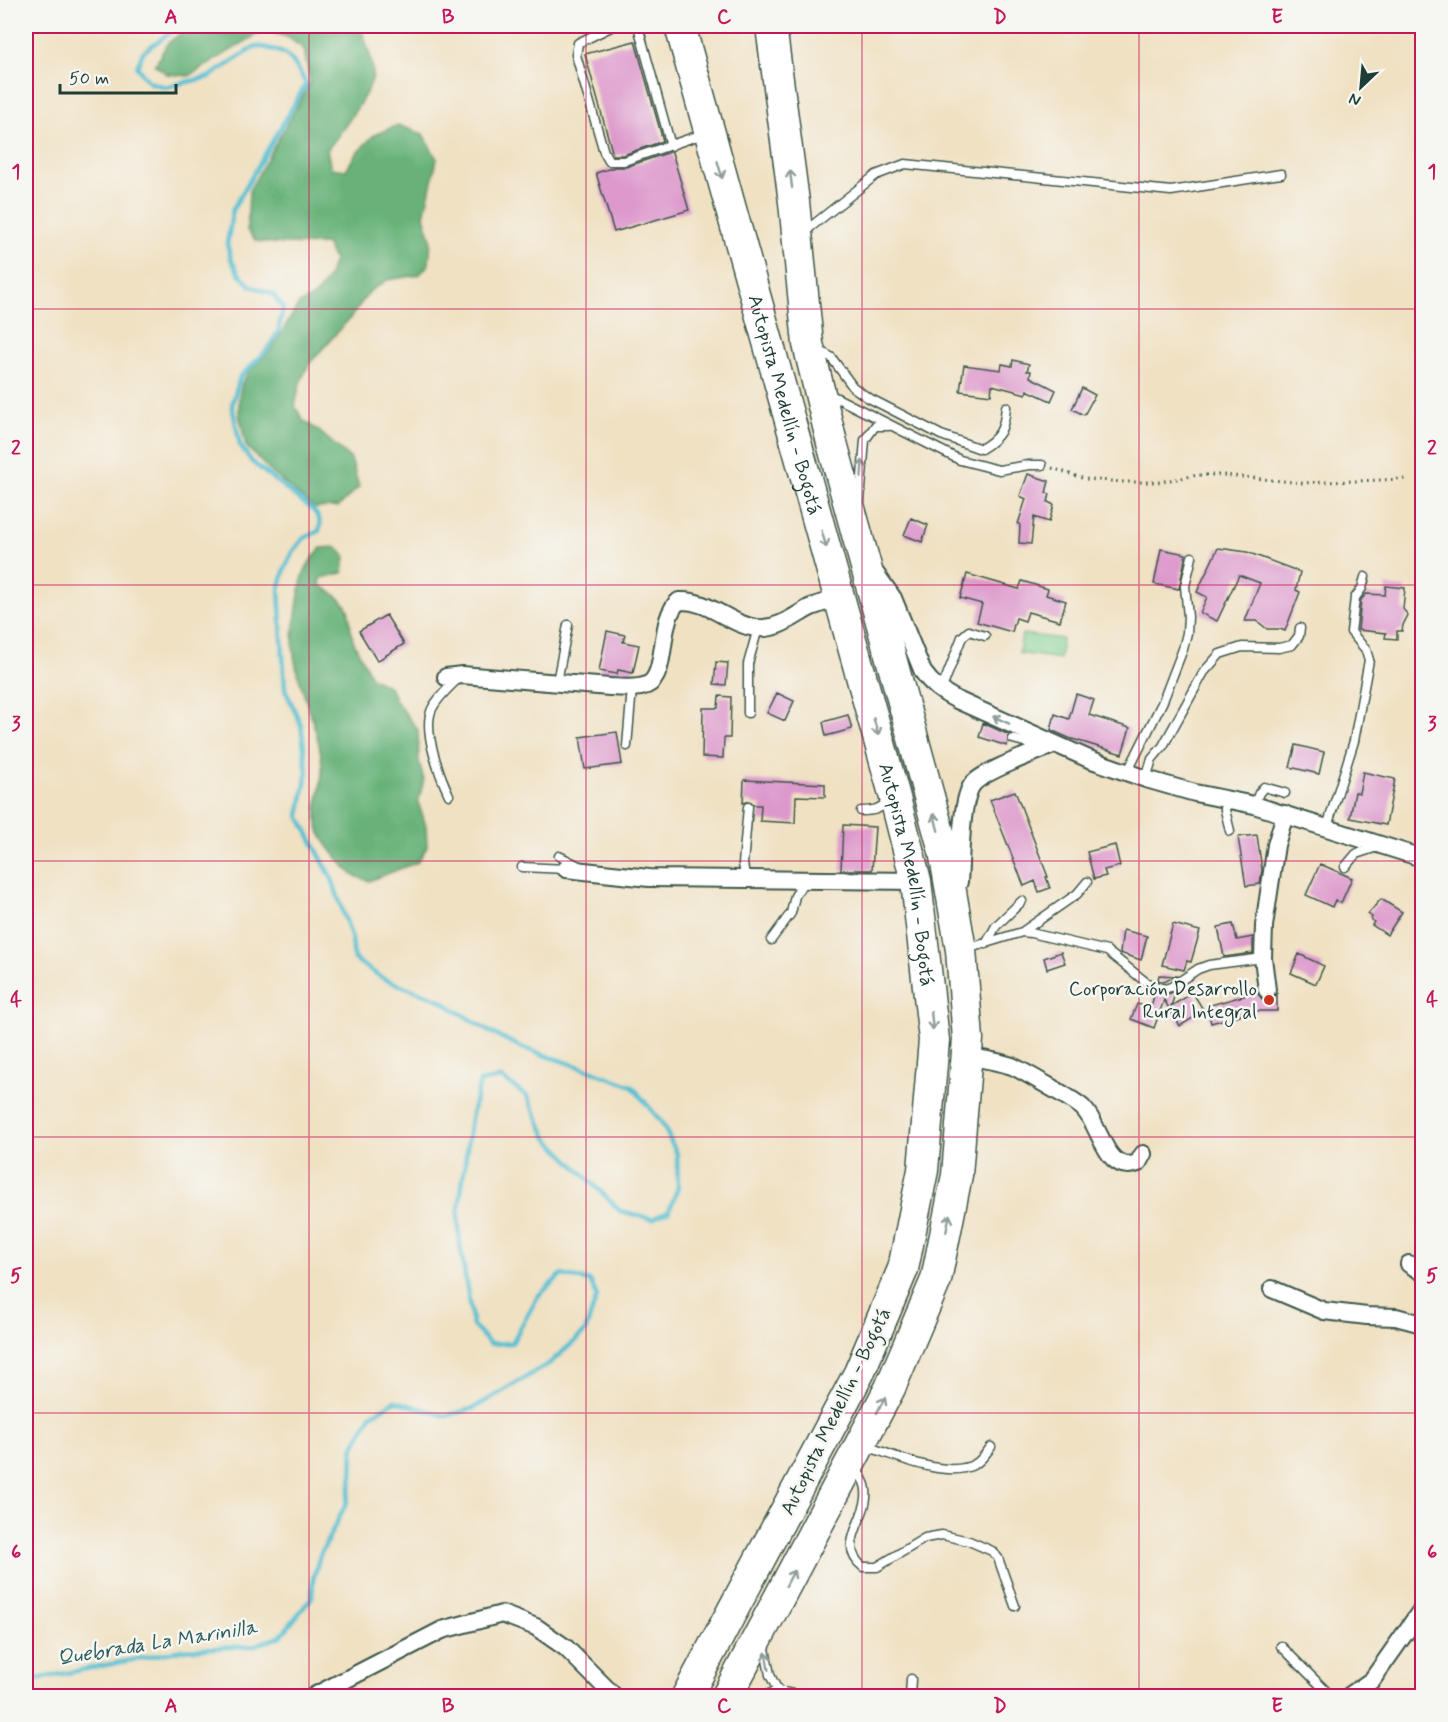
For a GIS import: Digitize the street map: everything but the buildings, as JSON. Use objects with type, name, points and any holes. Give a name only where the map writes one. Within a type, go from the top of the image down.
[{"type":"highway","name":"Autopista Medellín - Bogotá","points":[[680,26],[840,597],[916,881],[934,1040],[923,1170],[903,1269],[859,1373],[687,1696]]},
{"type":"highway","points":[[692,26],[696,40],[700,97]]},
{"type":"highway","name":"Autopista Medellín - Bogotá","points":[[727,1696],[890,1388],[936,1280],[957,1175],[974,947],[956,910],[931,800],[818,389],[808,344],[798,237],[771,35]]},
{"type":"street","points":[[864,558],[893,598],[923,672],[929,682],[941,691],[1047,747],[1146,779],[1285,814],[1422,858]]},
{"type":"street","points":[[454,676],[632,688],[650,683],[655,677],[667,618],[673,606],[679,601],[694,601],[747,626],[758,628],[779,624],[811,607],[840,597]]},
{"type":"street","points":[[956,910],[964,817],[971,787],[987,773],[1047,747]]},
{"type":"street","points":[[1267,990],[1263,958],[1264,926],[1276,845],[1285,814]]},
{"type":"street","points":[[569,866],[649,878],[916,881]]},
{"type":"street","points":[[967,1056],[1012,1066],[1082,1107],[1096,1126],[1111,1158],[1118,1164],[1129,1166],[1138,1163],[1143,1154]]},
{"type":"street","points":[[1272,1289],[1324,1311],[1396,1317],[1422,1324]]},
{"type":"street","points":[[1349,1696],[1372,1680],[1422,1609]]},
{"type":"street","points":[[314,1696],[442,1630],[502,1614],[536,1627],[566,1648],[614,1696]]},
{"type":"lane","points":[[613,26],[578,43],[576,55],[604,152],[609,161],[624,161],[710,132]]},
{"type":"lane","points":[[638,26],[671,146]]},
{"type":"lane","points":[[798,237],[876,175],[905,164],[1171,191],[1281,174]]},
{"type":"lane","points":[[808,344],[831,357],[853,387],[867,397],[941,435],[970,446],[981,448],[999,435],[1004,426],[1006,407]]},
{"type":"lane","points":[[818,389],[946,455],[999,470],[1042,465]]},
{"type":"lane","points":[[856,527],[861,499],[865,440],[875,426],[892,426]]},
{"type":"lane","points":[[1127,773],[1163,701],[1183,650],[1188,617],[1185,586],[1192,557]]},
{"type":"lane","points":[[1326,827],[1354,741],[1369,660],[1366,650],[1351,632],[1355,598],[1365,578]]},
{"type":"lane","points":[[557,682],[568,625]]},
{"type":"lane","points":[[748,713],[748,664],[758,628]]},
{"type":"lane","points":[[1146,779],[1152,759],[1163,746],[1204,672],[1220,654],[1242,647],[1279,648],[1292,645],[1299,636],[1300,628]]},
{"type":"lane","points":[[941,691],[962,637],[969,631],[985,636]]},
{"type":"lane","points":[[449,795],[432,748],[429,718],[431,710],[454,676]]},
{"type":"lane","points":[[627,746],[632,688]]},
{"type":"lane","points":[[1013,739],[1047,747]]},
{"type":"lane","points":[[1254,805],[1264,787],[1285,793]]},
{"type":"lane","points":[[861,811],[881,808],[894,794]]},
{"type":"lane","points":[[1225,799],[1230,831]]},
{"type":"lane","points":[[747,880],[742,864],[748,807]]},
{"type":"lane","points":[[1345,867],[1356,854],[1381,845]]},
{"type":"lane","points":[[522,867],[569,866]]},
{"type":"lane","points":[[771,940],[791,913],[795,896],[805,880]]},
{"type":"lane","points":[[974,947],[1022,932],[1077,894],[1087,882]]},
{"type":"lane","points":[[974,947],[1022,901]]},
{"type":"lane","points":[[1022,932],[1107,951],[1147,982],[1164,988],[1171,987],[1198,969],[1209,965],[1263,958]]},
{"type":"lane","points":[[991,1447],[976,1464],[963,1468],[932,1468],[856,1453],[855,1466],[866,1486],[865,1501],[850,1548],[855,1561],[863,1567],[877,1567],[925,1538],[942,1535],[969,1541],[992,1551],[998,1558],[1015,1606]]},
{"type":"lane","points":[[762,1629],[770,1675],[778,1691]]},
{"type":"lane","points":[[1281,1646],[1331,1696]]},
{"type":"lane","points":[[910,1696],[911,1679]]},
{"type":"lane","points":[[762,1696],[778,1691],[802,1696]]},
{"type":"path","points":[[1042,465],[1085,479],[1124,482],[1159,482],[1198,475],[1302,483],[1405,479]]},
{"type":"green space","points":[[189,26],[359,26],[372,63],[373,75],[361,102],[327,150],[331,168],[346,170],[355,155],[374,135],[398,125],[423,134],[437,159],[424,216],[431,239],[429,264],[419,275],[387,280],[370,291],[351,317],[309,364],[300,383],[295,406],[303,420],[351,459],[359,487],[338,507],[314,508],[270,471],[246,446],[239,414],[242,383],[250,370],[271,349],[299,304],[316,295],[328,278],[334,260],[326,244],[256,241],[247,230],[249,191],[310,83],[304,49],[287,37],[264,30],[189,76],[167,74],[155,65],[167,44]]},
{"type":"green space","points":[[337,547],[345,556],[343,573],[321,578],[320,585],[338,597],[348,609],[353,639],[371,677],[390,687],[396,701],[418,730],[419,761],[424,780],[418,802],[426,826],[427,847],[418,862],[369,881],[348,870],[328,847],[319,830],[317,806],[322,774],[320,752],[314,724],[300,683],[293,648],[293,634],[304,572],[321,548]]},
{"type":"green space","points":[[1022,634],[1062,639],[1060,659],[1019,653]]},
{"type":"waterway","name":"Quebrada La Marinilla","points":[[26,1681],[182,1650],[252,1646],[280,1637],[312,1597],[313,1579],[320,1555],[347,1502],[352,1476],[353,1448],[371,1415],[395,1401],[446,1416],[474,1408],[550,1363],[585,1332],[597,1296],[590,1281],[561,1275],[538,1296],[512,1343],[490,1344],[473,1326],[460,1244],[458,1216],[471,1118],[480,1082],[501,1078],[527,1096],[547,1138],[620,1211],[652,1219],[669,1211],[678,1187],[677,1154],[662,1123],[632,1086],[523,1048],[490,1032],[438,999],[384,979],[354,959],[352,939],[332,879],[299,816],[307,772],[301,725],[285,689],[279,590],[285,568],[293,552],[304,538],[319,531],[319,518],[314,511],[252,462],[240,445],[232,405],[240,377],[266,351],[278,332],[283,308],[273,294],[251,286],[239,274],[231,259],[227,244],[233,209],[306,84],[287,56],[275,50],[256,46],[209,77],[165,87],[149,82],[137,67],[143,52],[179,26]]},
{"type":"place","name":"Corporación Desarrollo Rural Integral","points":[[1269,1000]]}]
